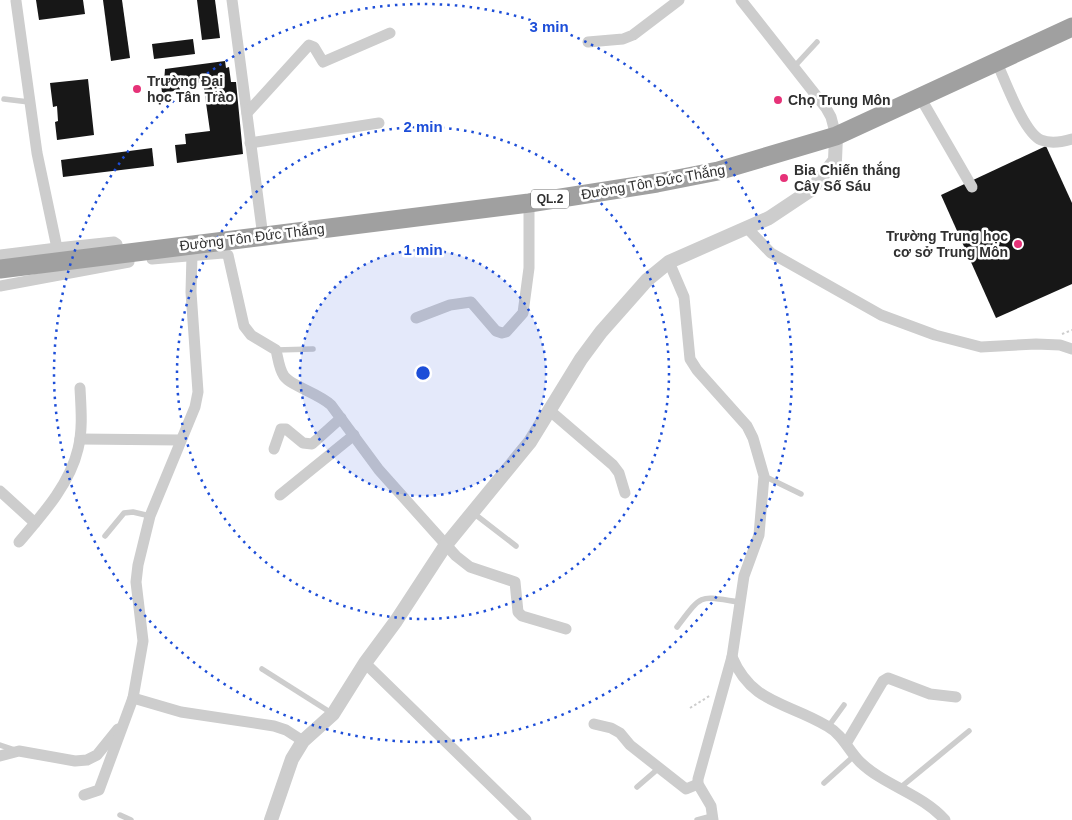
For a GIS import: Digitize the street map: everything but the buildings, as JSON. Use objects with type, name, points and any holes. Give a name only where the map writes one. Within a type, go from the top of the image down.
[{"type":"highway","name":"Đường Tôn Đức Thắng","points":[[0,269],[119,258],[529,202],[657,183],[718,171],[836,136],[1072,27]]},
{"type":"street","points":[[232,0],[263,237]]},
{"type":"street","points":[[588,42],[623,39],[633,35],[679,0]]},
{"type":"street","points":[[271,820],[292,759],[303,741],[333,714],[365,663],[396,621],[445,546],[530,442],[600,332],[647,280],[670,262],[776,214],[812,190],[835,160],[836,136],[831,117],[740,0]]},
{"type":"street","points":[[16,1],[37,154],[57,248]]},
{"type":"street","points":[[246,113],[309,45],[314,47],[323,62],[390,33]]},
{"type":"street","points":[[997,62],[1029,130],[1040,140],[1058,143],[1072,139]]},
{"type":"street","points":[[920,97],[972,187]]},
{"type":"street","points":[[250,143],[379,122]]},
{"type":"street","points":[[416,318],[450,305],[471,302],[496,331],[506,332],[523,313],[529,268],[529,202]]},
{"type":"street","points":[[747,228],[764,248],[881,315],[935,335],[982,347],[1036,344],[1060,345],[1072,349]]},
{"type":"street","points":[[0,256],[114,242],[117,244],[119,258]]},
{"type":"street","points":[[0,286],[119,258],[223,253],[228,255],[244,326],[251,335],[276,350],[284,377],[292,383],[321,396],[354,434],[379,470],[445,546],[470,567],[515,582],[518,612],[522,616],[566,629]]},
{"type":"street","points":[[84,795],[100,790],[133,698],[142,641],[136,582],[138,565],[150,516],[195,407],[198,392],[192,292],[192,255]]},
{"type":"street","points":[[670,262],[684,297],[690,358],[697,370],[747,426],[753,438],[764,476],[759,535],[744,576],[732,657],[698,779],[698,784],[711,806],[712,818]]},
{"type":"street","points":[[19,542],[35,523],[69,473],[80,439],[80,388]]},
{"type":"street","points":[[549,410],[613,465],[619,473],[625,493]]},
{"type":"street","points":[[274,449],[281,429],[286,429],[308,445],[319,440],[341,418]]},
{"type":"street","points":[[280,495],[354,434]]},
{"type":"street","points":[[80,439],[180,440]]},
{"type":"street","points":[[0,491],[35,523]]},
{"type":"street","points":[[732,657],[739,674],[765,698],[828,726],[847,742],[855,755],[874,772],[940,814],[945,820]]},
{"type":"street","points":[[365,663],[526,820]]},
{"type":"street","points":[[847,742],[883,681],[888,678],[930,694],[956,697]]},
{"type":"street","points":[[133,698],[182,712],[274,726],[286,730],[303,741]]},
{"type":"street","points":[[0,756],[19,751],[75,761],[87,760],[98,755],[124,722]]},
{"type":"street","points":[[594,724],[611,728],[620,733],[630,745],[686,788],[698,784]]},
{"type":"lane","points":[[793,68],[817,42]]},
{"type":"lane","points":[[4,99],[29,102]]},
{"type":"lane","points":[[276,350],[313,350]]},
{"type":"lane","points":[[764,476],[801,494]]},
{"type":"lane","points":[[105,536],[124,513],[133,512],[150,516]]},
{"type":"lane","points":[[472,512],[516,546]]},
{"type":"lane","points":[[677,627],[700,599],[706,597],[739,602]]},
{"type":"lane","points":[[262,669],[333,714]]},
{"type":"lane","points":[[828,726],[844,706]]},
{"type":"lane","points":[[900,787],[969,732]]},
{"type":"lane","points":[[0,745],[19,751]]},
{"type":"lane","points":[[824,783],[855,755]]},
{"type":"lane","points":[[637,787],[659,768]]},
{"type":"lane","points":[[120,815],[131,820]]},
{"type":"lane","points":[[696,820],[712,818]]},
{"type":"path","points":[[690,708],[723,686]]},
{"type":"place","name":"Trường Đại học Tân Trào","points":[[137,89]]},
{"type":"place","name":"Chọ Trung Môn","points":[[778,100]]},
{"type":"place","name":"Bia Chiến thắng Cây Số Sáu","points":[[784,178]]},
{"type":"place","name":"Trường Trung học cơ sở Trung Môn","points":[[1018,244]]}]
